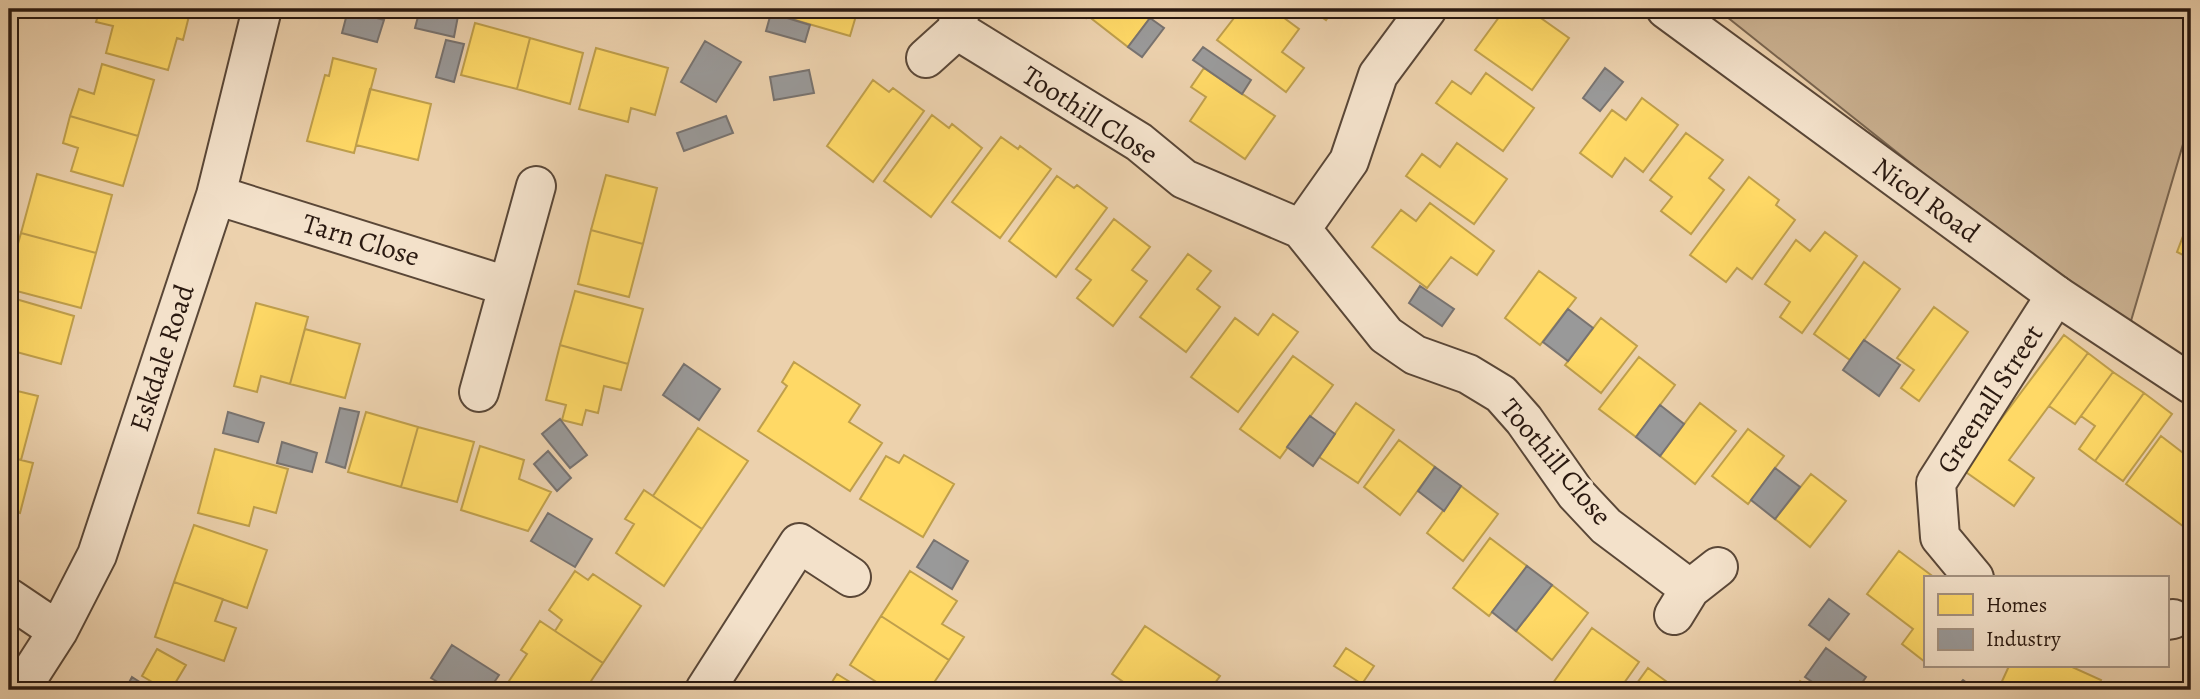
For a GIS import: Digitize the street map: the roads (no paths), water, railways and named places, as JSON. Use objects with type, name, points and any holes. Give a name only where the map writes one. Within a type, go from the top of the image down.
[{"type":"street","name":"Eskdale Road","points":[[20,690],[58,631],[97,555],[216,195],[262,9]]},
{"type":"street","points":[[1301,229],[1349,161],[1378,75],[1427,9]]},
{"type":"street","name":"Nicol Road","points":[[1666,9],[2056,295],[2191,384]]},
{"type":"street","name":"Toothill Close","points":[[926,58],[959,20],[1139,142],[1184,180],[1301,229],[1386,335],[1415,355],[1468,374],[1501,394],[1524,420],[1576,494],[1606,526],[1694,590]]},
{"type":"street","points":[[479,392],[536,186]]},
{"type":"street","name":"Tarn Close","points":[[216,195],[507,285]]},
{"type":"street","name":"Greenall Street","points":[[1972,576],[1940,537],[1936,483],[2056,295]]},
{"type":"street","points":[[705,690],[799,543],[851,577]]},
{"type":"street","points":[[9,598],[58,631]]},
{"type":"waterway","points":[[9,18],[15,9]]}]
